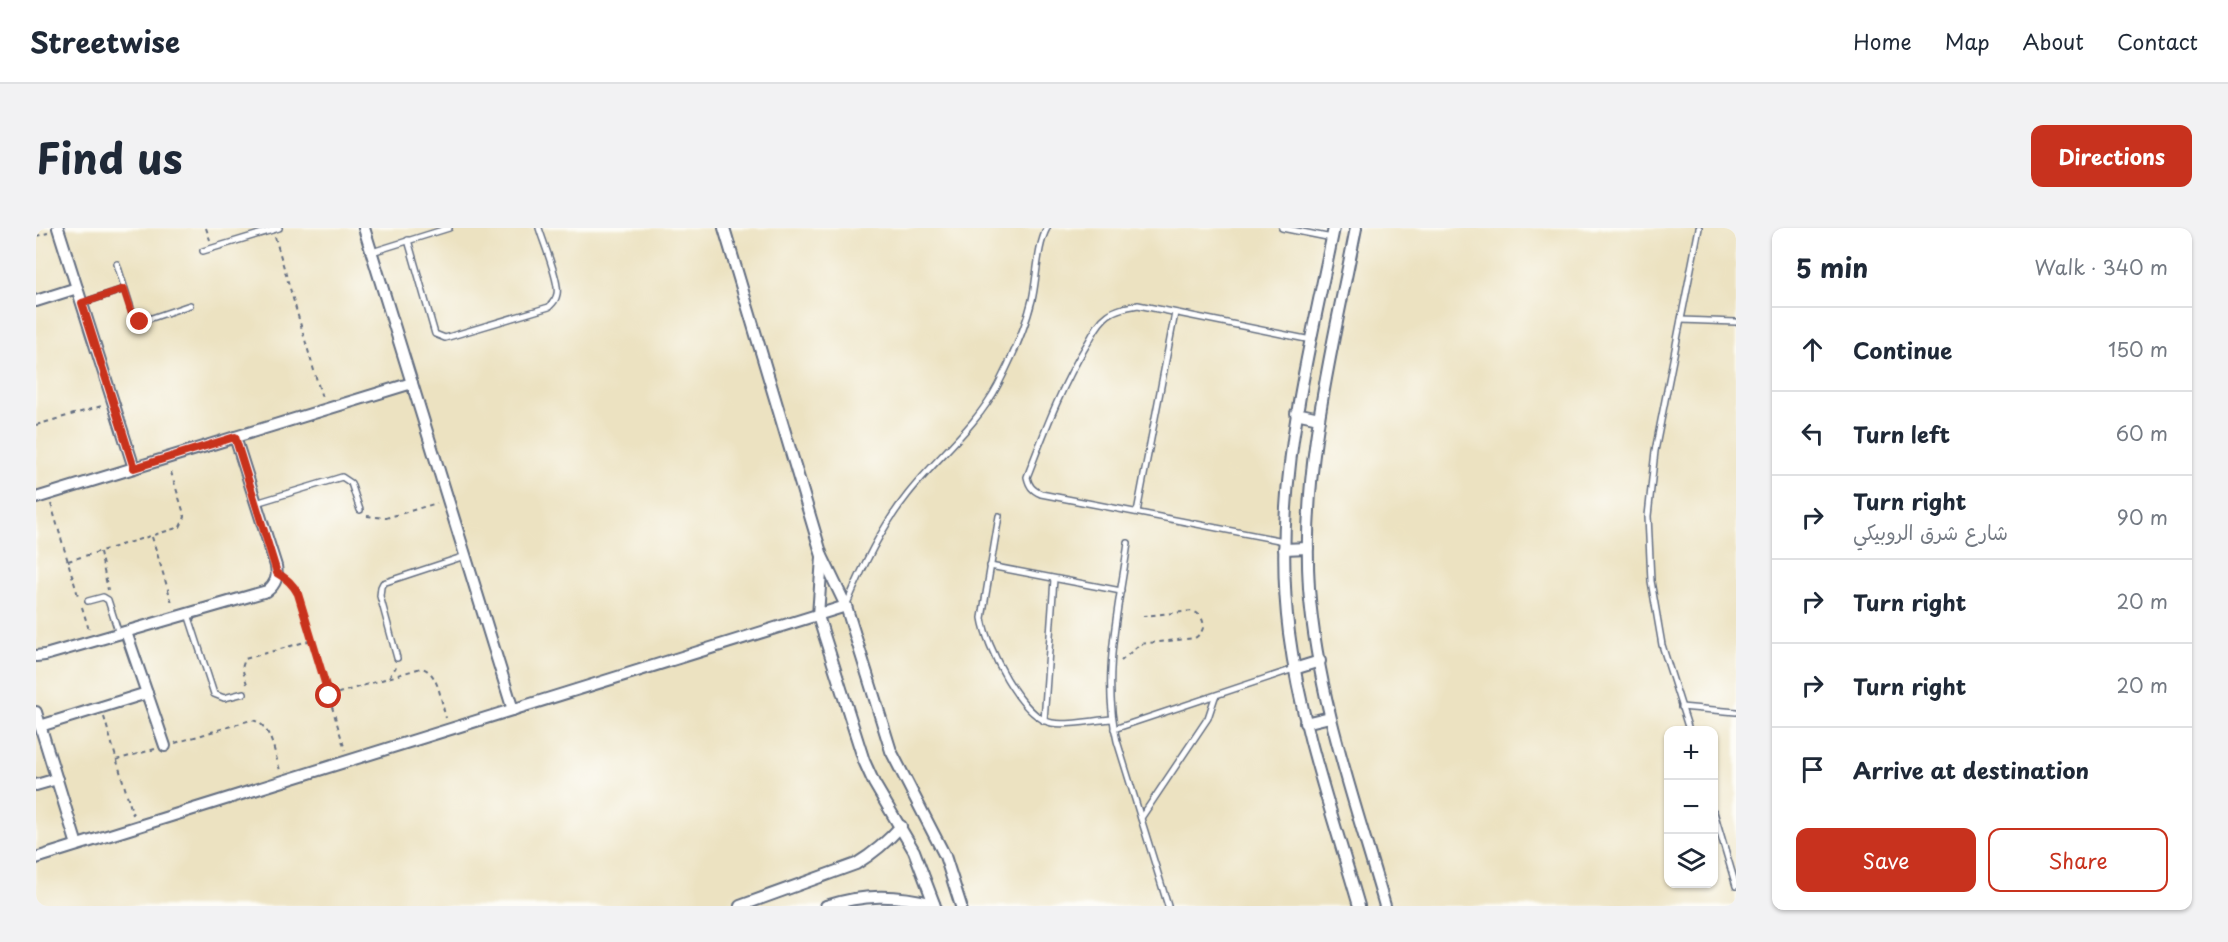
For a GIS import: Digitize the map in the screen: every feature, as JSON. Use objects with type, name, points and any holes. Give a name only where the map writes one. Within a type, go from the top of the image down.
[{"type":"street","points":[[58,228],[134,468]]},
{"type":"street","points":[[364,228],[513,710]]},
{"type":"street","points":[[724,228],[822,556],[846,606],[891,751],[945,855],[961,906]]},
{"type":"street","points":[[1356,228],[1319,418],[1311,472],[1308,548],[1312,618],[1330,717],[1385,906]]},
{"type":"street","points":[[1333,233],[1296,413],[1285,503],[1286,601],[1294,669],[1305,723],[1359,906]]},
{"type":"street","points":[[36,301],[77,288]]},
{"type":"street","points":[[36,498],[412,383]]},
{"type":"street","points":[[1296,413],[1319,418]]},
{"type":"street","points":[[36,656],[176,618],[267,591],[273,587],[277,573],[235,437]]},
{"type":"street","points":[[1284,545],[1308,548]]},
{"type":"street","points":[[822,556],[818,616],[864,761],[874,783],[901,826],[925,877],[934,905]]},
{"type":"street","points":[[36,858],[846,606]]},
{"type":"street","points":[[123,633],[165,746]]},
{"type":"street","points":[[1294,669],[1320,662]]},
{"type":"street","points":[[40,726],[147,693]]},
{"type":"street","points":[[36,712],[77,845]]},
{"type":"street","points":[[1305,723],[1330,717]]},
{"type":"street","points":[[36,785],[57,779]]},
{"type":"street","points":[[740,906],[856,864],[888,841],[901,826]]},
{"type":"street","points":[[826,906],[844,900],[878,896],[912,898],[934,905]]},
{"type":"lane","points":[[372,252],[449,228]]},
{"type":"lane","points":[[408,240],[435,334],[445,338],[549,307],[554,303],[558,287],[539,228]]},
{"type":"lane","points":[[846,606],[883,528],[909,492],[970,426],[997,387],[1018,345],[1032,301],[1047,228]]},
{"type":"lane","points":[[1282,228],[1333,233]]},
{"type":"lane","points":[[1688,726],[1662,645],[1650,581],[1648,516],[1655,451],[1699,228]]},
{"type":"lane","points":[[203,251],[276,229]]},
{"type":"lane","points":[[117,264],[134,320],[137,322],[190,305]]},
{"type":"lane","points":[[82,303],[124,289]]},
{"type":"lane","points":[[1284,545],[1137,512],[1041,494],[1034,491],[1027,477],[1058,397],[1097,326],[1108,315],[1122,308],[1138,305],[1311,340]]},
{"type":"lane","points":[[1137,512],[1174,313]]},
{"type":"lane","points":[[1681,320],[1736,322]]},
{"type":"lane","points":[[256,503],[342,477],[351,483],[360,510]]},
{"type":"lane","points":[[999,516],[982,618],[984,634],[1019,698],[1034,716],[1044,721],[1054,723],[1112,719]]},
{"type":"lane","points":[[1128,543],[1112,669],[1112,719],[1168,906]]},
{"type":"lane","points":[[397,658],[380,596],[383,583],[465,556]]},
{"type":"lane","points":[[990,566],[1121,591]]},
{"type":"lane","points":[[1044,721],[1054,579]]},
{"type":"lane","points":[[88,601],[106,598],[110,602],[123,633]]},
{"type":"lane","points":[[188,614],[214,694],[224,698],[244,693]]},
{"type":"lane","points":[[1114,729],[1294,669]]},
{"type":"lane","points":[[1141,818],[1208,718],[1215,697]]},
{"type":"lane","points":[[1682,707],[1736,712]]},
{"type":"lane","points":[[1718,828],[1736,886]]},
{"type":"path","points":[[206,228],[213,248]]},
{"type":"path","points":[[276,229],[326,410]]},
{"type":"path","points":[[36,425],[113,402]]},
{"type":"path","points":[[68,561],[180,527],[184,520],[167,458]]},
{"type":"path","points":[[48,494],[92,642]]},
{"type":"path","points":[[360,510],[367,516],[386,518],[448,500]]},
{"type":"path","points":[[152,536],[176,618]]},
{"type":"path","points":[[100,551],[109,585],[106,598]]},
{"type":"path","points":[[277,573],[294,586],[348,761]]},
{"type":"path","points":[[1112,669],[1140,644],[1195,638],[1201,634],[1204,627],[1204,620],[1193,611],[1143,616]]},
{"type":"path","points":[[244,693],[247,685],[242,668],[245,659],[312,640]]},
{"type":"path","points":[[387,679],[395,670],[397,658]]},
{"type":"path","points":[[329,696],[421,668],[429,671],[434,678],[449,730]]},
{"type":"path","points":[[100,707],[136,827]]},
{"type":"path","points":[[116,760],[251,720],[257,721],[266,729],[284,781]]},
{"type":"route","points":[[140,322],[134,320],[124,289],[82,303],[134,468],[235,437],[277,573],[294,586],[298,594],[329,696]]}]
